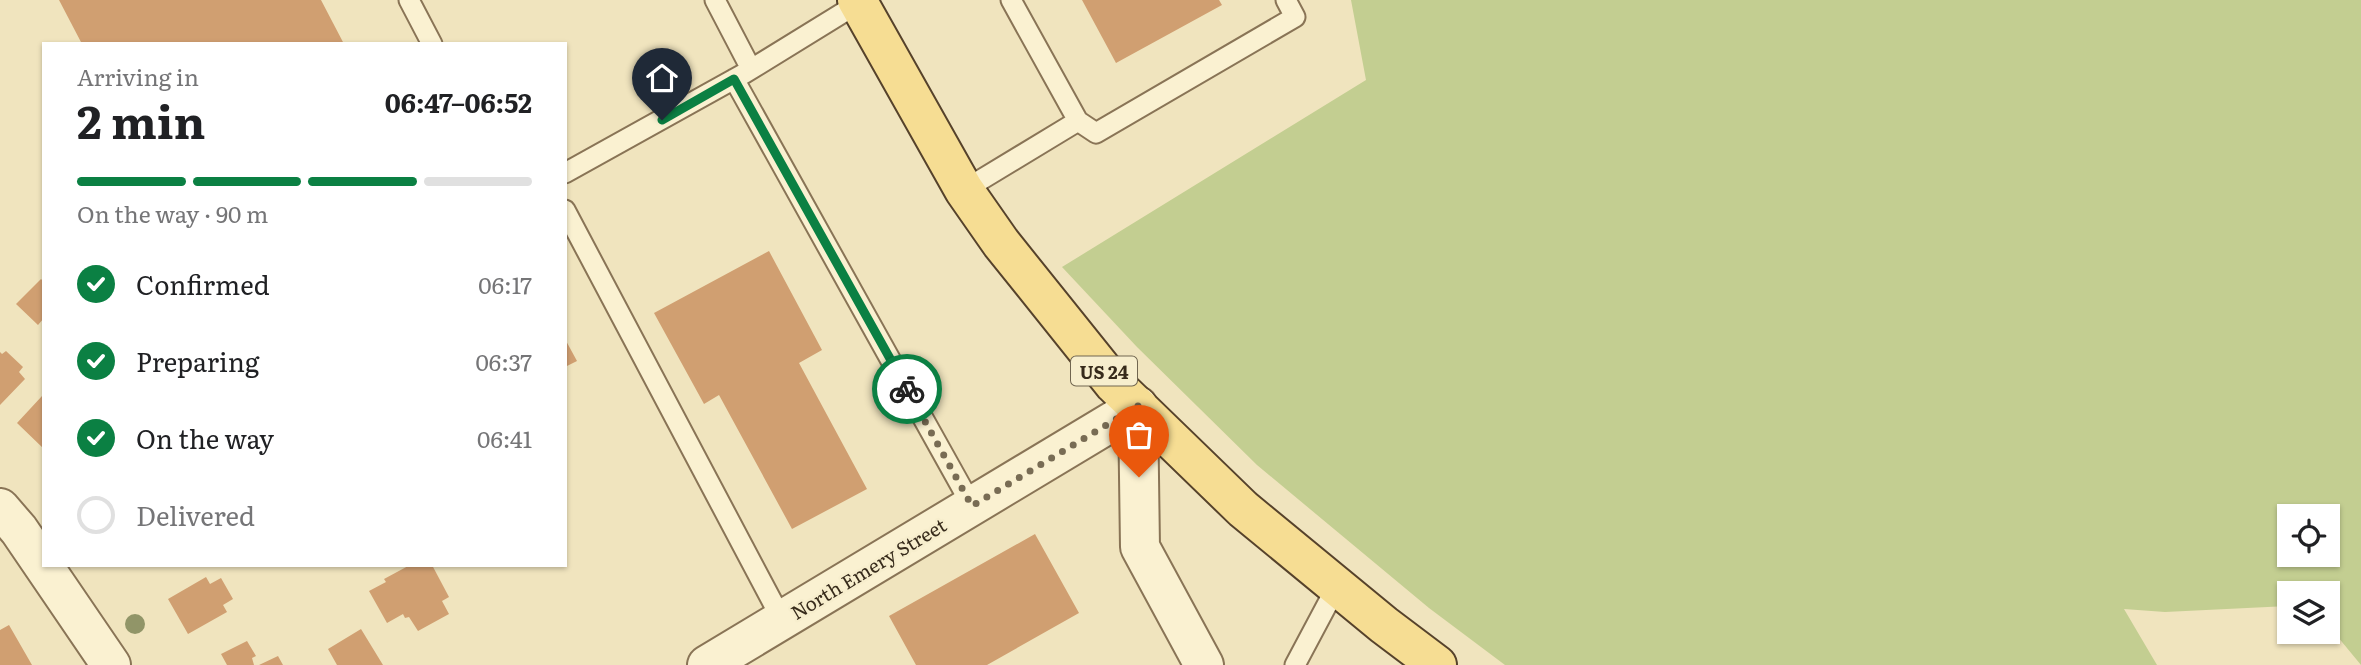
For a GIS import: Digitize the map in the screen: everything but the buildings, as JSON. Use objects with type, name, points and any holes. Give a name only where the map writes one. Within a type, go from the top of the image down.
[{"type":"main road","name":"US 24","points":[[859,1],[964,190],[1001,243],[1114,384],[1243,509],[1437,665]]},
{"type":"street","name":"North Emery Street","points":[[707,665],[1138,406]]},
{"type":"street","points":[[1138,406],[1140,547],[1204,665]]},
{"type":"street","points":[[0,508],[42,564]]},
{"type":"street","points":[[44,567],[111,665]]},
{"type":"lane","points":[[409,0],[431,42]]},
{"type":"lane","points":[[715,0],[751,69]]},
{"type":"lane","points":[[1011,0],[1078,121],[1096,133],[1296,18],[1286,0]]},
{"type":"lane","points":[[567,172],[734,79],[859,1]]},
{"type":"lane","points":[[734,79],[972,506]]},
{"type":"lane","points":[[964,190],[1078,121]]},
{"type":"lane","points":[[567,215],[782,620]]},
{"type":"lane","points":[[1295,665],[1338,586]]},
{"type":"green space","points":[[1351,0],[2361,0],[2361,665],[2340,640],[2340,581],[2277,581],[2277,607],[2165,612],[2124,609],[2157,665],[1505,665],[1429,608],[1257,465],[1137,347],[1062,267],[1366,80]]},
{"type":"way so far","points":[[907,389],[972,506],[1138,406],[1139,477]]},
{"type":"route","points":[[662,120],[734,79],[907,389]]}]
